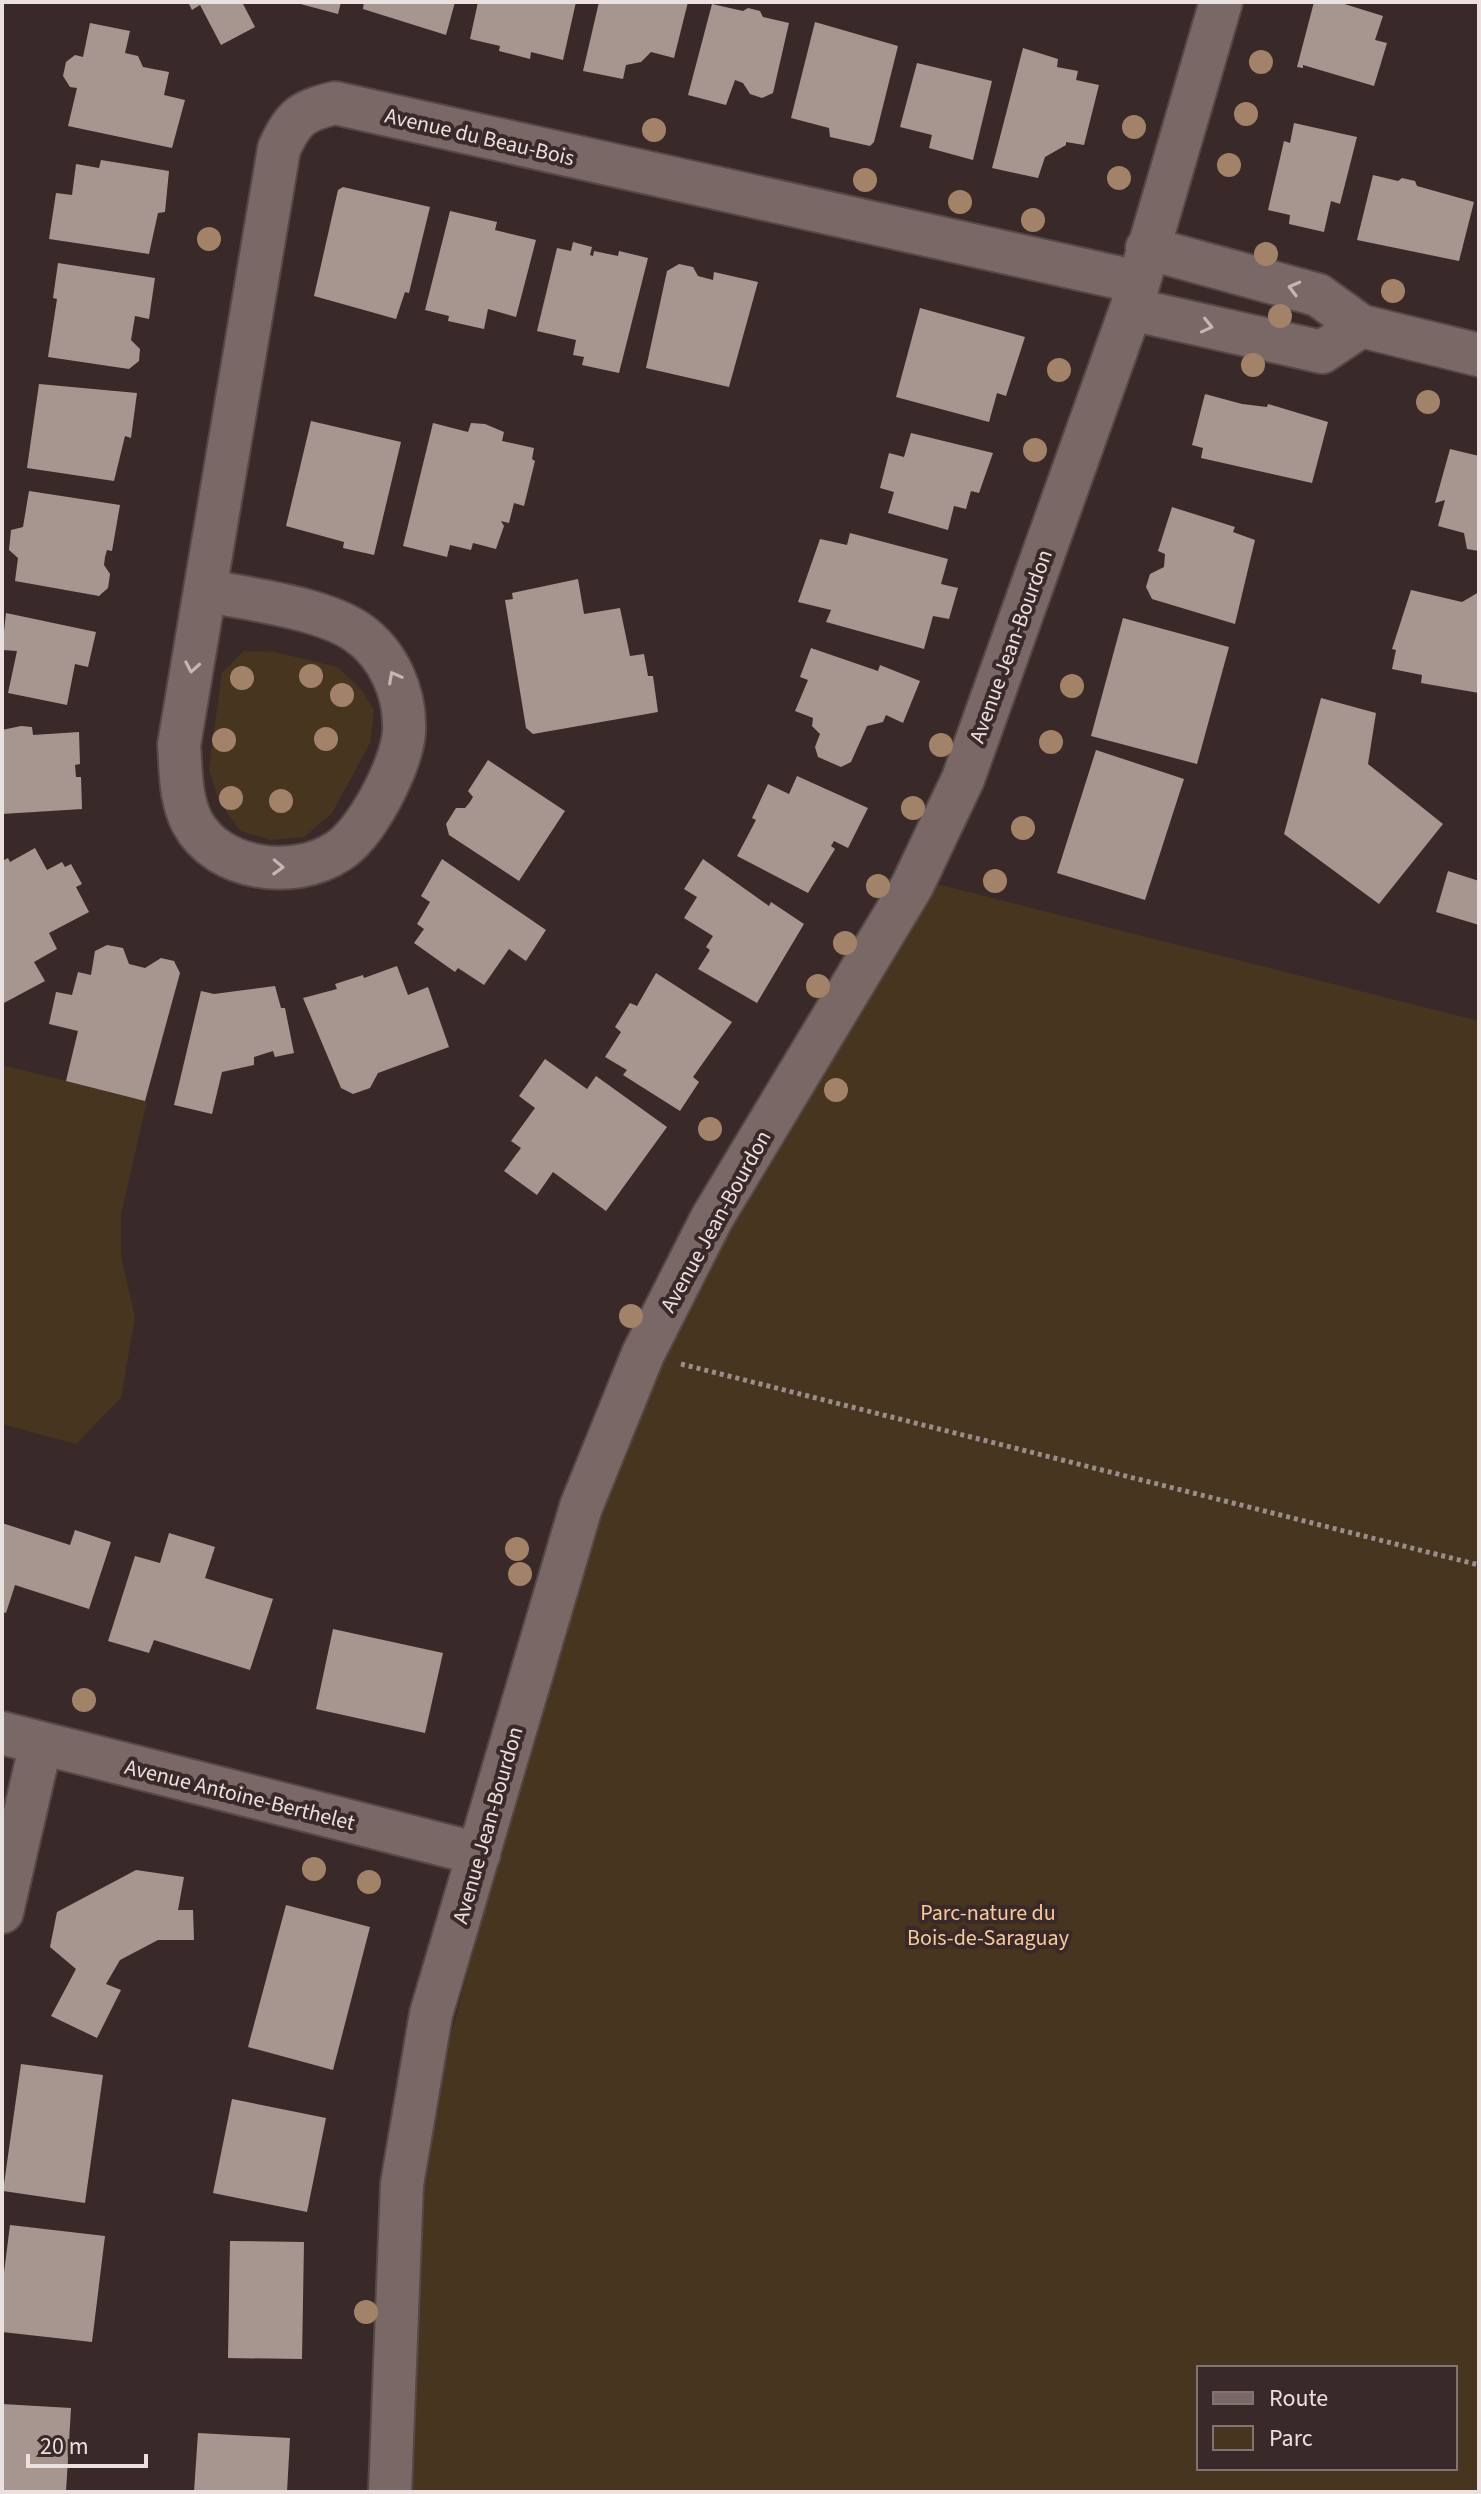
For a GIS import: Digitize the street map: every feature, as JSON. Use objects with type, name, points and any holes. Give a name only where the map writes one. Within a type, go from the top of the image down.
[{"type":"street","name":"Avenue Jean-Bourdon","points":[[390,2492],[402,2184],[431,2014],[581,1507],[643,1354],[712,1218],[912,886],[963,779],[1138,280],[1221,2]]},
{"type":"street","name":"Avenue du Beau-Bois","points":[[205,590],[321,616],[357,632],[380,653],[400,687],[404,734],[384,793],[365,825],[339,852],[301,868],[254,866],[210,846],[193,823],[182,796],[179,745],[205,590],[279,149],[290,125],[308,110],[335,103],[1138,280],[1318,295],[1361,326],[1479,355]]},
{"type":"street","name":"Avenue du Beau-Bois","points":[[1138,280],[1322,352],[1361,326]]},
{"type":"street","name":"Avenue Antoine-Berthelet","points":[[22,1738],[479,1854]]},
{"type":"street","points":[[2,1912],[22,1738]]},
{"type":"path","points":[[643,1354],[1479,1565]]},
{"type":"green space","points":[[244,651],[275,652],[337,667],[360,688],[374,710],[370,743],[332,813],[304,837],[271,840],[241,831],[219,802],[209,769],[222,673]]},
{"type":"green space","name":"Parc-nature du Bois-de-Saraguay","points":[[937,884],[1479,1021],[1479,2492],[413,2492],[419,2237],[433,2103],[558,1630],[611,1484],[685,1305]]},
{"type":"green space","points":[[2,1065],[147,1101],[121,1214],[121,1256],[135,1317],[121,1398],[76,1444],[2,1424]]},
{"type":"building","points":[[188,2],[242,2],[255,27],[221,45],[200,5],[192,10]]},
{"type":"building","points":[[293,2],[341,2],[338,14]]},
{"type":"building","points":[[364,2],[455,2],[446,35],[363,9]]},
{"type":"building","points":[[478,2],[576,2],[563,60],[531,52],[530,59],[499,51],[500,46],[470,39]]},
{"type":"building","points":[[599,2],[688,2],[674,58],[651,52],[641,62],[626,65],[623,79],[583,71]]},
{"type":"building","points":[[1314,2],[1338,2],[1383,16],[1375,40],[1387,43],[1374,86],[1303,65],[1303,68],[1297,67]]},
{"type":"building","points":[[712,4],[743,11],[748,8],[760,11],[763,17],[789,23],[773,93],[762,98],[750,94],[743,83],[735,80],[726,105],[688,95]]},
{"type":"building","points":[[815,22],[898,46],[874,142],[870,146],[830,137],[829,128],[791,118]]},
{"type":"building","points":[[90,23],[130,31],[125,53],[138,56],[143,67],[169,72],[164,95],[185,100],[172,148],[68,126],[77,88],[70,87],[63,76],[66,62],[75,55],[83,57]]},
{"type":"building","points":[[1023,48],[1058,59],[1057,67],[1078,71],[1076,80],[1099,85],[1084,145],[1066,142],[1066,145],[1045,157],[1038,178],[992,168]]},
{"type":"building","points":[[917,63],[992,81],[973,160],[929,148],[932,135],[900,127]]},
{"type":"building","points":[[1294,123],[1357,137],[1340,204],[1331,201],[1324,232],[1289,224],[1290,215],[1268,210],[1284,141],[1290,143]]},
{"type":"building","points":[[101,160],[169,171],[165,212],[158,213],[149,254],[49,239],[56,193],[72,195],[76,164],[99,168]]},
{"type":"building","points":[[1373,175],[1398,181],[1402,178],[1415,181],[1417,186],[1474,202],[1459,261],[1357,240]]},
{"type":"building","points":[[343,187],[430,207],[409,293],[405,292],[396,319],[314,296],[338,190]]},
{"type":"building","points":[[450,211],[497,222],[495,230],[536,240],[516,317],[488,309],[484,329],[448,321],[449,316],[425,310]]},
{"type":"building","points":[[573,242],[592,247],[590,255],[593,256],[594,251],[618,256],[619,251],[648,258],[619,373],[582,365],[584,357],[573,355],[576,340],[537,331],[557,248],[571,251]]},
{"type":"building","points":[[58,263],[155,278],[149,319],[135,316],[131,340],[140,349],[139,361],[129,369],[48,357],[57,299],[53,298]]},
{"type":"building","points":[[679,264],[693,267],[698,276],[713,280],[714,272],[758,282],[729,387],[646,368],[667,271]]},
{"type":"building","points":[[920,308],[1025,337],[1006,396],[997,393],[989,422],[896,397]]},
{"type":"building","points":[[39,384],[137,393],[131,438],[125,436],[114,481],[27,468]]},
{"type":"building","points":[[1205,394],[1242,404],[1267,407],[1268,404],[1328,422],[1312,483],[1201,458],[1203,448],[1192,445]]},
{"type":"building","points":[[311,421],[401,442],[374,555],[343,548],[344,542],[286,526]]},
{"type":"building","points":[[433,423],[468,432],[471,423],[485,424],[504,432],[502,441],[534,448],[532,459],[535,461],[524,506],[514,503],[509,523],[501,521],[504,526],[496,549],[473,543],[471,550],[450,545],[447,557],[403,546]]},
{"type":"building","points":[[911,433],[993,453],[979,493],[971,491],[966,509],[954,506],[948,530],[888,513],[894,492],[880,488],[889,453],[904,457]]},
{"type":"building","points":[[1450,449],[1479,456],[1479,551],[1467,549],[1464,533],[1438,526],[1445,500],[1435,503]]},
{"type":"building","points":[[29,491],[120,505],[112,551],[107,550],[105,557],[104,565],[110,574],[108,588],[99,596],[15,581],[18,558],[9,550],[11,530],[23,527]]},
{"type":"building","points":[[1172,507],[1235,527],[1233,532],[1255,540],[1235,624],[1152,599],[1146,587],[1150,574],[1164,567],[1165,554],[1158,551]]},
{"type":"building","points":[[850,533],[948,559],[941,584],[958,588],[949,619],[933,616],[924,649],[826,622],[831,610],[798,602],[820,539],[847,545]]},
{"type":"building","points":[[578,579],[584,614],[620,608],[630,656],[644,654],[648,676],[653,676],[658,712],[533,734],[526,728],[505,600],[513,599],[512,593]]},
{"type":"building","points":[[1411,590],[1462,602],[1479,592],[1479,693],[1421,683],[1422,675],[1392,669],[1396,650],[1392,649]]},
{"type":"building","points":[[6,613],[96,632],[88,667],[75,664],[67,705],[8,693],[17,651],[2,650]]},
{"type":"building","points":[[1123,618],[1229,647],[1197,764],[1091,736]]},
{"type":"building","points":[[811,648],[878,671],[880,665],[920,681],[903,723],[886,715],[883,722],[867,726],[851,762],[841,767],[818,757],[815,747],[820,734],[812,726],[813,718],[795,711],[808,680],[800,677]]},
{"type":"building","points":[[1321,698],[1376,713],[1368,764],[1443,824],[1379,904],[1284,834]]},
{"type":"building","points":[[32,727],[33,735],[79,732],[80,764],[75,765],[76,777],[81,777],[82,809],[2,814],[2,730]]},
{"type":"building","points":[[1096,750],[1184,779],[1145,900],[1057,873]]},
{"type":"building","points":[[488,760],[565,811],[519,881],[449,835],[446,824],[456,808],[465,808],[470,802],[473,797],[468,791]]},
{"type":"building","points":[[797,776],[868,808],[848,848],[834,841],[831,846],[835,849],[808,893],[737,856],[756,820],[752,818],[768,784],[789,794]]},
{"type":"building","points":[[35,848],[47,870],[62,862],[65,867],[71,864],[82,884],[76,887],[89,912],[49,933],[57,949],[34,962],[45,981],[2,1004],[2,861],[8,858],[10,862]]},
{"type":"building","points":[[442,859],[546,930],[526,961],[509,949],[484,985],[458,968],[455,972],[414,943],[424,929],[417,924],[430,902],[421,896]]},
{"type":"building","points":[[703,859],[769,906],[771,902],[804,924],[757,1003],[698,969],[710,950],[706,947],[713,936],[684,918],[697,897],[684,889]]},
{"type":"building","points":[[1448,871],[1479,881],[1479,925],[1436,912]]},
{"type":"building","points":[[107,945],[123,948],[129,964],[145,968],[161,958],[174,961],[180,973],[145,1101],[66,1081],[78,1031],[49,1024],[56,992],[72,995],[78,972],[91,975],[95,951]]},
{"type":"building","points":[[397,966],[408,995],[428,987],[449,1047],[378,1073],[370,1088],[353,1094],[341,1088],[303,998],[337,989],[335,984]]},
{"type":"building","points":[[656,973],[732,1022],[693,1077],[699,1082],[680,1111],[623,1075],[627,1070],[605,1057],[621,1032],[615,1027],[630,1003],[637,1006]]},
{"type":"building","points":[[275,986],[281,1008],[285,1008],[294,1053],[275,1057],[273,1051],[254,1057],[254,1065],[222,1072],[212,1114],[174,1105],[201,991],[214,994]]},
{"type":"building","points":[[545,1059],[587,1089],[596,1076],[667,1127],[606,1211],[553,1172],[537,1195],[504,1171],[521,1148],[511,1141],[535,1108],[519,1096]]},
{"type":"building","points":[[2,1523],[70,1545],[75,1530],[111,1542],[89,1609],[15,1585],[6,1613],[2,1612]]},
{"type":"building","points":[[169,1533],[215,1547],[205,1578],[273,1599],[250,1670],[154,1640],[149,1653],[108,1641],[135,1556],[160,1563]]},
{"type":"building","points":[[333,1629],[443,1653],[425,1733],[316,1709]]},
{"type":"building","points":[[136,1870],[184,1877],[178,1910],[193,1910],[194,1940],[158,1940],[120,1960],[106,1984],[121,1990],[97,2038],[51,2016],[76,1969],[50,1947],[57,1912]]},
{"type":"building","points":[[286,1905],[370,1927],[333,2070],[248,2047]]},
{"type":"building","points":[[21,2064],[103,2075],[85,2203],[3,2191]]},
{"type":"building","points":[[232,2099],[326,2118],[307,2212],[213,2193]]},
{"type":"building","points":[[10,2225],[105,2236],[92,2342],[2,2332],[2,2288]]},
{"type":"building","points":[[230,2241],[304,2242],[302,2359],[228,2358]]},
{"type":"building","points":[[2,2404],[71,2408],[66,2492],[2,2492]]},
{"type":"building","points":[[198,2433],[290,2438],[287,2492],[194,2492]]}]
